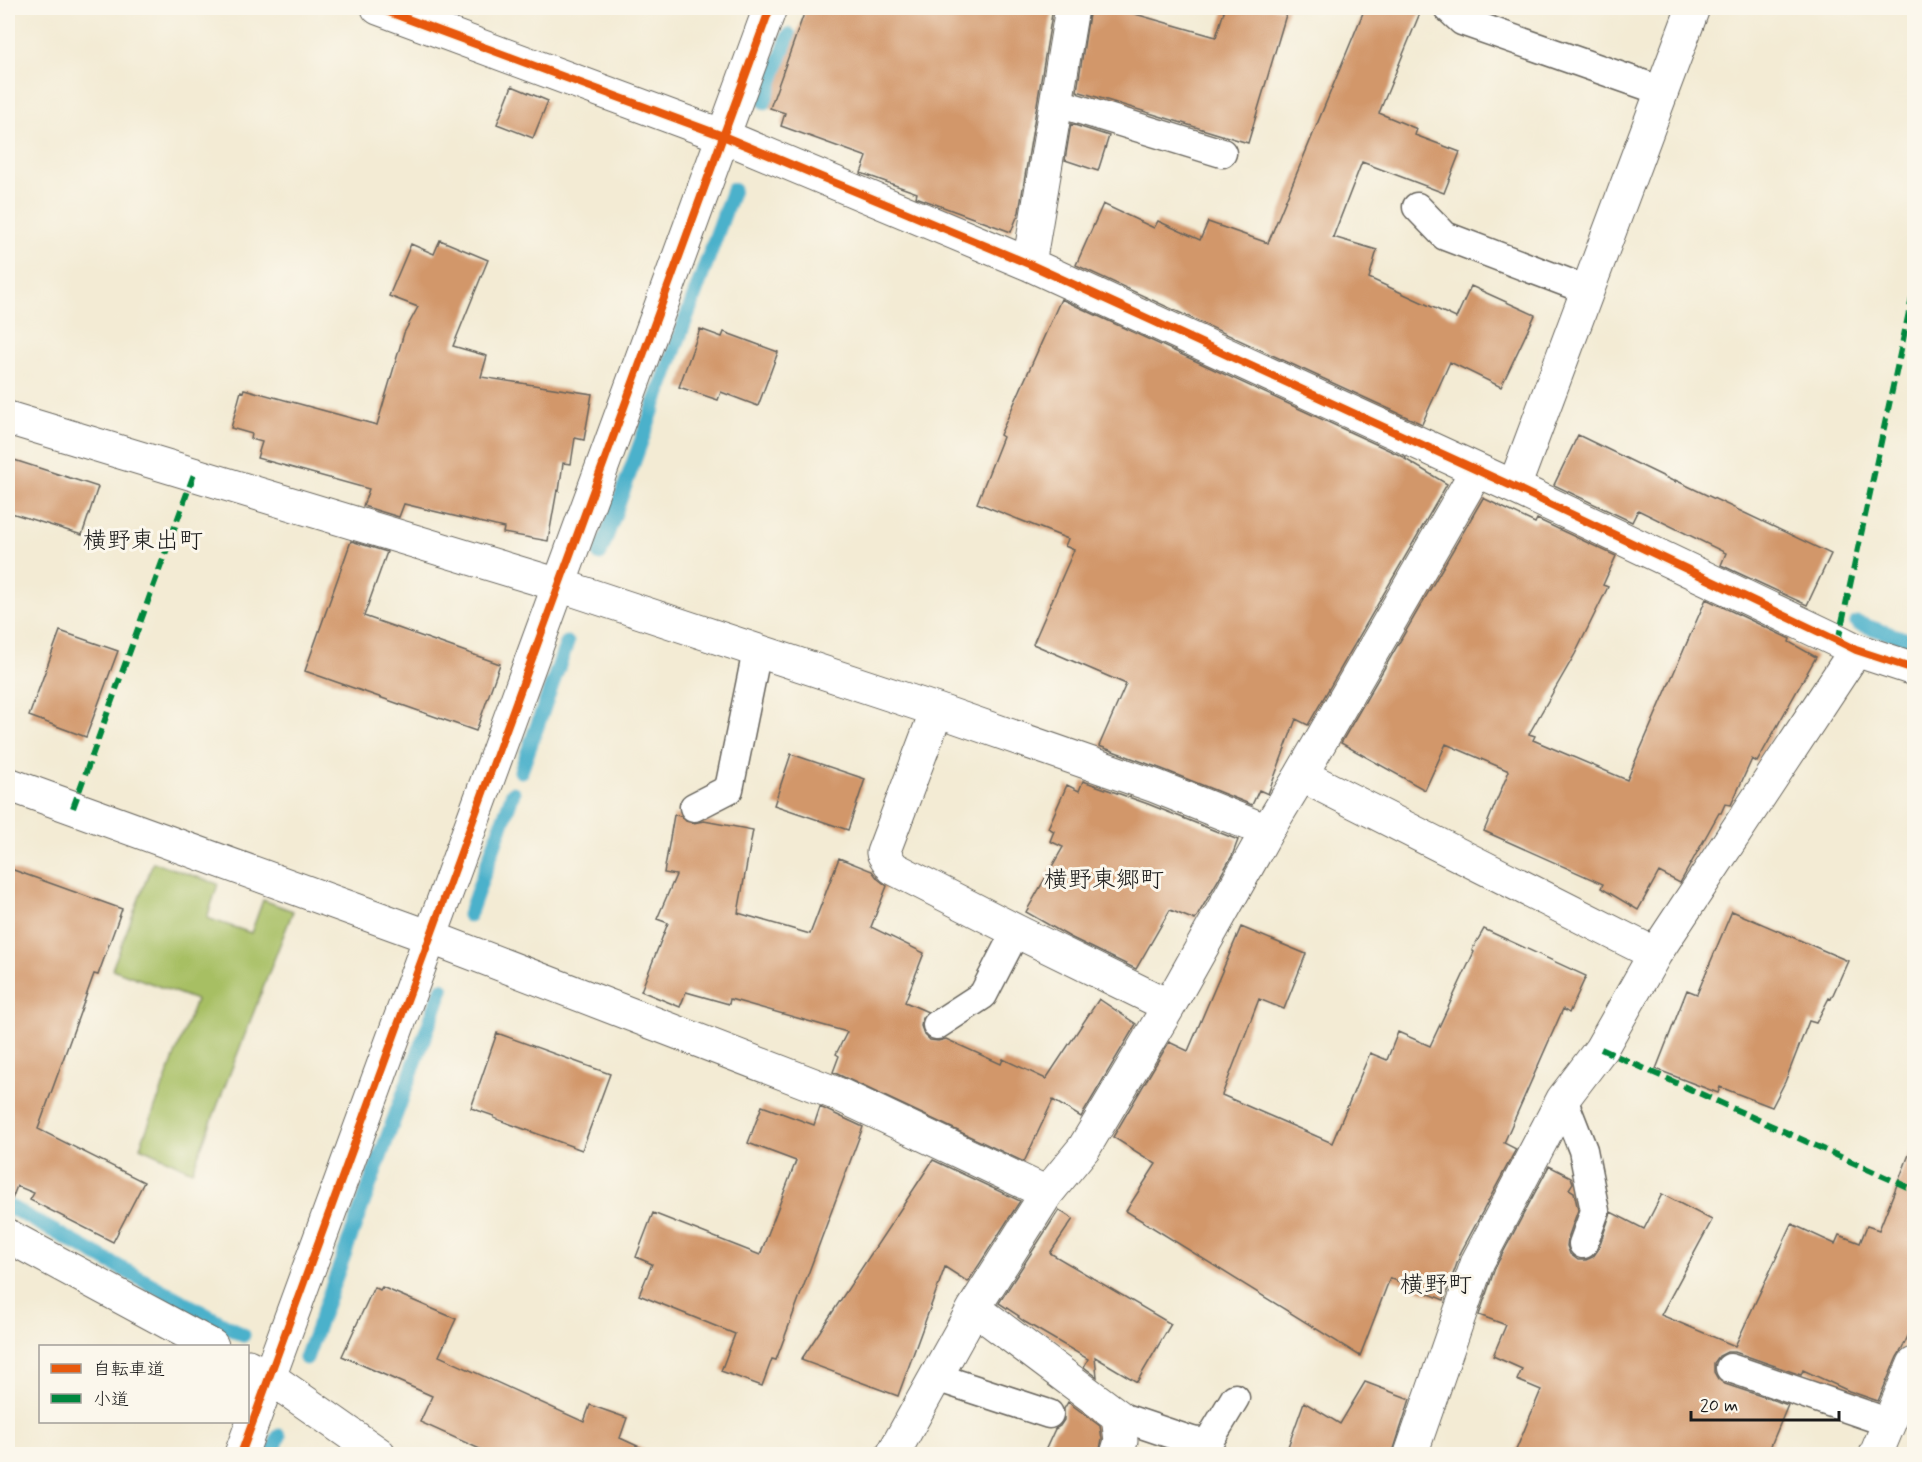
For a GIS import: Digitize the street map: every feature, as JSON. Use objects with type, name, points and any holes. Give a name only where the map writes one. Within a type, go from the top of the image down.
[{"type":"street","points":[[378,8],[723,136],[1029,264],[1514,487],[1856,650],[1914,669]]},
{"type":"street","points":[[249,1416],[258,1372],[430,937],[770,8]]},
{"type":"street","points":[[1029,264],[1072,8]]},
{"type":"street","points":[[1514,487],[1693,8]]},
{"type":"street","points":[[8,418],[559,585],[937,710],[1155,786],[1267,831]]},
{"type":"street","points":[[893,1455],[974,1308],[1047,1193],[1084,1148],[1169,1005],[1267,831],[1477,470]]},
{"type":"street","points":[[1411,1455],[1478,1261],[1563,1099],[1601,1049],[1655,954],[1856,650]]},
{"type":"street","points":[[937,710],[883,853],[893,867],[1016,932],[1169,1005]]},
{"type":"street","points":[[1301,775],[1655,954]]},
{"type":"street","points":[[8,784],[430,937],[840,1095],[1047,1193]]},
{"type":"street","points":[[8,1236],[208,1345]]},
{"type":"street","points":[[974,1308],[1118,1416],[1121,1440],[1117,1455]]},
{"type":"street","points":[[258,1372],[379,1455]]},
{"type":"street","points":[[1876,1455],[1912,1374]]},
{"type":"street","points":[[241,1455],[248,1423]]},
{"type":"lane","points":[[1448,8],[1462,21],[1662,91]]},
{"type":"lane","points":[[1055,102],[1222,153]]},
{"type":"lane","points":[[1417,207],[1445,236],[1587,290]]},
{"type":"lane","points":[[694,807],[729,789],[757,651]]},
{"type":"lane","points":[[937,1025],[983,994],[1016,932]]},
{"type":"lane","points":[[1563,1099],[1583,1150],[1595,1211],[1583,1244]]},
{"type":"lane","points":[[1730,1368],[1890,1423]]},
{"type":"lane","points":[[936,1377],[1050,1414]]},
{"type":"lane","points":[[1118,1416],[1195,1442],[1209,1441],[1235,1398]]},
{"type":"green space","points":[[153,862],[218,884],[207,918],[251,933],[263,900],[293,911],[192,1171],[140,1147],[196,1000],[112,969]]},
{"type":"building","points":[[806,8],[1053,8],[1019,212],[1011,232],[916,197],[917,193],[861,173],[867,157],[781,126],[785,113],[770,108]]},
{"type":"building","points":[[1090,8],[1114,8],[1216,37],[1225,8],[1288,8],[1248,143],[1077,91]]},
{"type":"building","points":[[1365,8],[1422,8],[1379,113],[1417,129],[1415,135],[1460,152],[1444,193],[1362,162],[1333,237],[1377,250],[1369,278],[1456,318],[1471,286],[1535,315],[1501,387],[1450,362],[1422,424],[1076,265],[1103,204],[1154,228],[1158,221],[1200,240],[1208,222],[1268,243]]},
{"type":"building","points":[[512,86],[548,101],[533,138],[497,124]]},
{"type":"building","points":[[1071,124],[1109,136],[1098,171],[1065,160]]},
{"type":"building","points":[[440,240],[488,260],[453,346],[487,356],[481,377],[592,394],[584,440],[575,438],[571,464],[563,463],[548,541],[503,533],[504,528],[404,504],[399,517],[363,506],[369,489],[257,458],[262,442],[251,439],[252,434],[231,428],[241,391],[243,392],[244,389],[377,425],[404,333],[418,307],[389,296],[411,244],[434,254]]},
{"type":"building","points":[[1061,299],[1406,458],[1447,484],[1308,725],[1296,719],[1268,794],[1259,790],[1252,805],[1099,746],[1126,684],[1033,644],[1074,550],[1065,546],[1068,539],[977,503],[1003,437],[1000,435]]},
{"type":"building","points":[[700,329],[722,337],[724,332],[778,352],[758,406],[721,392],[718,400],[679,387]]},
{"type":"building","points":[[1578,435],[1831,554],[1807,605],[1721,565],[1726,553],[1638,510],[1632,522],[1554,485]]},
{"type":"building","points":[[8,458],[98,487],[82,535],[8,512]]},
{"type":"building","points":[[1483,498],[1535,523],[1537,519],[1616,556],[1603,585],[1608,587],[1575,654],[1529,734],[1535,736],[1533,740],[1627,780],[1706,599],[1790,639],[1789,642],[1816,657],[1757,762],[1752,759],[1731,805],[1725,804],[1719,813],[1680,883],[1659,872],[1638,910],[1601,888],[1603,884],[1484,831],[1509,771],[1446,744],[1425,790],[1341,743]]},
{"type":"building","points":[[351,541],[387,552],[364,616],[500,664],[476,731],[305,671]]},
{"type":"building","points":[[60,631],[118,651],[86,737],[29,716]]},
{"type":"building","points":[[791,754],[865,779],[848,830],[774,805]]},
{"type":"building","points":[[1083,781],[1238,840],[1232,856],[1195,920],[1170,910],[1136,969],[1070,937],[1026,912],[1063,847],[1050,841],[1054,831],[1048,828],[1067,785],[1079,791]]},
{"type":"building","points":[[674,815],[693,823],[704,821],[753,830],[738,913],[810,934],[839,858],[872,871],[887,886],[871,927],[924,953],[905,1002],[928,1012],[922,1018],[921,1026],[924,1034],[930,1040],[946,1039],[1001,1064],[1003,1059],[1046,1079],[1099,999],[1136,1024],[1081,1117],[1053,1100],[1024,1162],[833,1072],[839,1056],[836,1054],[847,1032],[730,999],[729,1004],[686,992],[680,1007],[641,991],[668,923],[657,919],[676,875],[664,873]]},
{"type":"building","points":[[8,868],[122,909],[98,975],[94,974],[38,1129],[144,1182],[113,1242],[30,1200],[34,1193],[17,1186],[12,1199],[8,1198]]},
{"type":"building","points":[[1732,911],[1848,961],[1831,999],[1829,998],[1816,1023],[1809,1021],[1785,1082],[1772,1107],[1720,1087],[1718,1093],[1656,1069],[1687,990],[1697,994]]},
{"type":"building","points":[[1241,927],[1306,954],[1284,1009],[1259,999],[1222,1095],[1332,1143],[1370,1053],[1387,1060],[1398,1032],[1430,1046],[1474,952],[1472,950],[1484,929],[1586,976],[1569,1013],[1563,1009],[1504,1143],[1516,1149],[1461,1252],[1444,1300],[1390,1278],[1360,1356],[1126,1211],[1156,1164],[1113,1137],[1169,1042],[1188,1051]]},
{"type":"building","points":[[497,1033],[610,1074],[582,1150],[471,1108]]},
{"type":"building","points":[[762,1106],[814,1125],[820,1107],[863,1127],[776,1360],[772,1359],[762,1386],[721,1371],[735,1334],[639,1295],[652,1264],[636,1257],[653,1213],[760,1255],[796,1161],[748,1143]]},
{"type":"building","points":[[1912,1147],[1914,1147],[1914,1323],[1878,1401],[1849,1391],[1803,1370],[1801,1375],[1735,1352],[1727,1352],[1719,1356],[1714,1363],[1714,1372],[1718,1379],[1725,1384],[1788,1405],[1767,1455],[1514,1455],[1541,1390],[1517,1380],[1522,1369],[1493,1356],[1506,1325],[1479,1315],[1495,1268],[1549,1166],[1571,1177],[1573,1183],[1569,1189],[1574,1192],[1578,1210],[1567,1246],[1570,1254],[1578,1260],[1593,1257],[1598,1250],[1611,1212],[1644,1229],[1662,1194],[1712,1220],[1661,1315],[1735,1346],[1792,1224],[1835,1244],[1839,1235],[1860,1243],[1867,1226],[1879,1230]]},
{"type":"building","points":[[933,1160],[1020,1201],[968,1282],[945,1267],[898,1396],[801,1360]]},
{"type":"building","points":[[1059,1210],[1073,1219],[1050,1253],[1171,1324],[1137,1382],[1095,1357],[1097,1377],[1084,1367],[1088,1359],[1025,1322],[999,1303]]},
{"type":"building","points":[[374,1287],[380,1290],[382,1287],[456,1319],[439,1356],[584,1422],[590,1405],[627,1418],[620,1438],[657,1455],[493,1455],[420,1422],[432,1396],[342,1356]]},
{"type":"building","points":[[1365,1382],[1410,1399],[1392,1455],[1285,1455],[1304,1402],[1340,1424]]},
{"type":"building","points":[[1068,1402],[1100,1426],[1102,1439],[1099,1455],[1043,1455],[1055,1429],[1064,1420],[1064,1409]]},
{"type":"waterway","points":[[765,102],[789,35]]},
{"type":"waterway","points":[[600,554],[733,190]]},
{"type":"waterway","points":[[1857,623],[1914,642]]},
{"type":"waterway","points":[[521,771],[567,643]]},
{"type":"waterway","points":[[469,915],[513,793]]},
{"type":"waterway","points":[[306,1358],[442,989]]},
{"type":"waterway","points":[[8,1206],[243,1335]]},
{"type":"waterway","points":[[272,1454],[279,1436]]},
{"type":"marked path","points":[[1838,641],[1914,289]]},
{"type":"marked path","points":[[73,808],[194,474]]},
{"type":"marked path","points":[[1601,1049],[1914,1190]]},
{"type":"cycle path","points":[[378,8],[723,136],[1029,264],[1514,487],[1856,650],[1914,669]]},
{"type":"cycle path","points":[[241,1454],[770,8]]},
{"type":"district","name":"横野東出町","points":[[143,541]]},
{"type":"district","name":"横野東郷町","points":[[1104,880]]},
{"type":"district","name":"横野町","points":[[1436,1285]]}]
